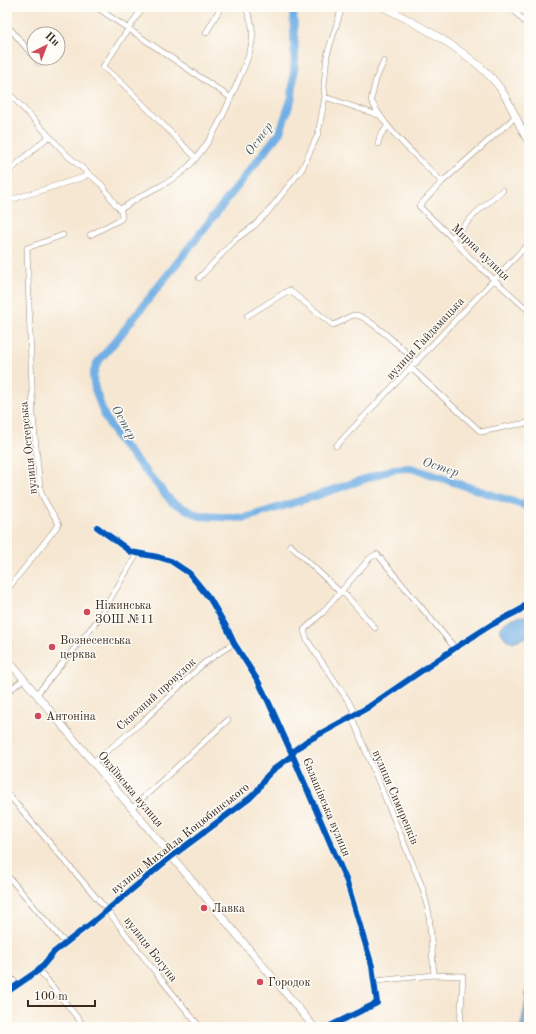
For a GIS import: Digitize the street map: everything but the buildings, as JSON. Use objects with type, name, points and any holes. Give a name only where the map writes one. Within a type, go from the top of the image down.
[{"type":"main road","points":[[383,7],[423,28],[473,62],[493,79],[501,90],[520,129],[529,142]]},
{"type":"main road","name":"Овдіївська вулиця","points":[[7,659],[314,1027]]},
{"type":"street","points":[[96,7],[231,98]]},
{"type":"street","points":[[143,7],[103,66],[122,83],[196,158]]},
{"type":"street","points":[[206,33],[221,7]]},
{"type":"street","points":[[120,209],[128,206],[137,199],[179,175],[196,158],[216,131],[247,60],[252,42],[252,20],[245,7]]},
{"type":"street","points":[[199,278],[228,246],[255,225],[267,213],[302,169],[318,134],[325,97],[324,86],[327,55],[342,7]]},
{"type":"street","points":[[511,7],[529,27]]},
{"type":"street","points":[[7,25],[26,48]]},
{"type":"street","points":[[366,111],[371,100],[376,79],[384,61]]},
{"type":"street","points":[[7,91],[68,155],[102,185],[120,209],[122,215],[121,219],[90,235]]},
{"type":"street","points":[[325,97],[378,115]]},
{"type":"street","points":[[371,100],[378,115],[442,182],[515,117]]},
{"type":"street","points":[[378,144],[380,136],[388,126]]},
{"type":"street","points":[[7,173],[49,136]]},
{"type":"street","points":[[7,201],[84,177],[87,173]]},
{"type":"street","name":"Мирна вулиця","points":[[442,182],[419,206],[529,311]]},
{"type":"street","points":[[452,238],[477,212],[503,190]]},
{"type":"street","name":"вулиця Остерська","points":[[7,590],[59,524],[42,497],[40,488],[34,416],[27,248],[63,235]]},
{"type":"street","name":"вулиця Гайдамацька","points":[[336,446],[529,243]]},
{"type":"street","points":[[247,316],[289,290],[333,325],[340,324],[353,315],[360,316],[372,323],[416,362]]},
{"type":"street","points":[[411,368],[481,432],[529,423]]},
{"type":"street","name":"Євлашівська вулиця","points":[[97,527],[131,552],[171,561],[189,573],[210,599],[234,643],[258,681],[292,754],[346,882],[367,945],[375,981],[377,1003],[328,1027]]},
{"type":"street","points":[[290,545],[339,591],[345,594],[375,628]]},
{"type":"street","points":[[37,694],[97,621],[137,554]]},
{"type":"street","points":[[339,591],[370,558],[377,554],[456,648]]},
{"type":"street","name":"вулиця Симиренків","points":[[339,591],[322,613],[304,630],[307,640],[353,710],[353,720],[423,889],[429,914],[434,974]]},
{"type":"street","name":"вулиця Михайла Коцюбинського","points":[[7,992],[38,970],[54,952],[172,856],[250,798],[269,774],[296,749],[307,741],[367,708],[456,648],[492,625],[520,610],[529,602]]},
{"type":"street","points":[[7,638],[10,642],[7,648]]},
{"type":"street","name":"Сквозний провулок","points":[[94,762],[142,722],[204,663],[234,643]]},
{"type":"street","points":[[7,692],[24,679]]},
{"type":"street","points":[[132,808],[228,720]]},
{"type":"street","name":"вулиця Богуна","points":[[7,793],[107,910],[200,1027]]},
{"type":"street","points":[[7,875],[65,943]]},
{"type":"street","points":[[38,970],[85,1027]]},
{"type":"street","points":[[7,974],[17,985]]},
{"type":"street","points":[[375,981],[434,974],[463,976],[460,1027]]},
{"type":"water","points":[[523,616],[529,618],[529,636],[512,642],[506,639],[500,631],[503,625],[516,617]]},
{"type":"water","points":[[529,967],[529,1027],[521,1027],[525,1005]]},
{"type":"waterway","name":"Остер","points":[[293,7],[295,58],[292,97],[280,132],[97,363],[93,375],[95,389],[104,415],[118,439],[172,502],[199,516],[245,518],[394,469],[411,468],[529,507]]},
{"type":"cycle path","points":[[97,527],[131,552],[171,561],[189,573],[210,599],[234,643],[258,681],[269,703],[347,882],[372,966],[377,1003],[328,1027]]},
{"type":"cycle path","points":[[7,992],[39,970],[54,952],[172,856],[250,798],[257,791],[266,777],[290,757],[296,749],[307,741],[367,708],[455,648],[491,625],[520,610],[529,602]]},
{"type":"place","name":"Ніжинська ЗОШ №11","points":[[87,612]]},
{"type":"place","name":"Вознесенська церква","points":[[52,647]]},
{"type":"place","name":"Антоніна","points":[[38,716]]},
{"type":"place","name":"Лавка","points":[[204,908]]},
{"type":"place","name":"Городок","points":[[260,982]]}]
